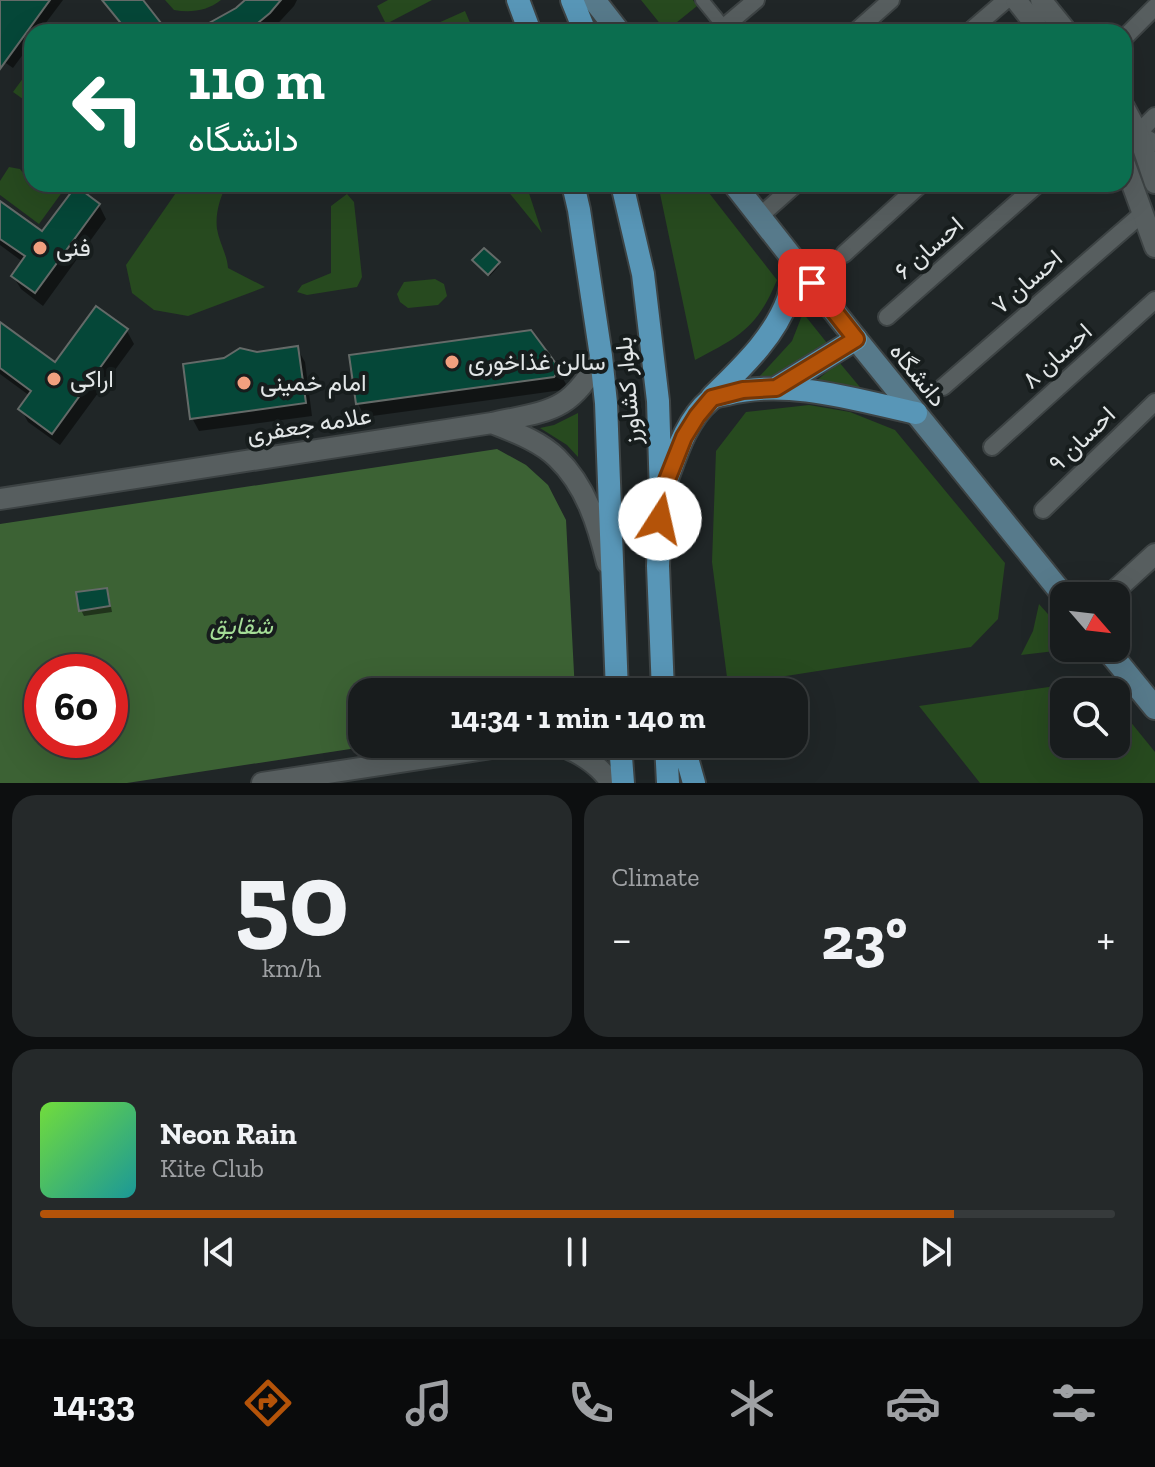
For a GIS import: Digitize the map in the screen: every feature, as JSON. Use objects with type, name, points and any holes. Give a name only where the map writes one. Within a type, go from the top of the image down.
[{"type":"main road","points":[[518,0],[527,24]]},
{"type":"main road","points":[[572,0],[582,24]]},
{"type":"main road","points":[[594,0],[613,24]]},
{"type":"main road","name":"بلوار کشاورز","points":[[575,192],[606,403],[616,678]]},
{"type":"main road","name":"بلوار کشاورز","points":[[624,192],[643,274],[658,401],[661,495],[658,566],[665,678]]},
{"type":"main road","name":"دانشگاه","points":[[740,192],[1053,582]]},
{"type":"main road","points":[[661,495],[684,437],[697,416],[753,355],[777,321],[789,297],[795,262]]},
{"type":"main road","points":[[776,388],[856,339]]},
{"type":"main road","points":[[712,398],[743,390],[776,388],[835,395],[916,413]]},
{"type":"main road","points":[[1117,662],[1155,708]]},
{"type":"main road","points":[[621,758],[623,783]]},
{"type":"main road","points":[[667,758],[668,783]]},
{"type":"main road","points":[[687,758],[694,783]]},
{"type":"street","points":[[702,0],[721,24]]},
{"type":"street","points":[[732,24],[756,0]]},
{"type":"street","points":[[864,24],[891,0]]},
{"type":"street","points":[[978,24],[1006,0]]},
{"type":"street","points":[[1016,0],[1035,24]]},
{"type":"street","points":[[1046,2],[1061,24]]},
{"type":"street","points":[[1132,30],[1155,7]]},
{"type":"street","points":[[1146,138],[1155,116]]},
{"type":"street","points":[[1132,118],[1146,138],[1155,183]]},
{"type":"street","points":[[1132,183],[1155,247]]},
{"type":"street","points":[[760,216],[787,192]]},
{"type":"street","points":[[844,254],[912,192]]},
{"type":"street","name":"احسان ۶","points":[[887,317],[1029,192]]},
{"type":"street","name":"احسان ۷","points":[[943,387],[1143,213]]},
{"type":"street","name":"احسان ۸","points":[[992,447],[1155,300]]},
{"type":"street","name":"علامه جعفری","points":[[0,499],[492,423],[549,411],[569,400],[588,381],[601,356]]},
{"type":"street","name":"احسان ۹","points":[[1043,510],[1155,402]]},
{"type":"street","points":[[492,423],[528,439],[557,458],[578,484],[592,510],[613,585]]},
{"type":"street","points":[[1124,582],[1155,554]]},
{"type":"street","points":[[610,678],[616,664]]},
{"type":"street","points":[[262,783],[426,758]]},
{"type":"street","points":[[586,758],[611,783]]},
{"type":"green space","points":[[165,0],[221,0],[204,9],[187,11],[174,10]]},
{"type":"green space","points":[[388,0],[432,0],[386,24],[377,6]]},
{"type":"green space","points":[[641,0],[693,0],[697,6],[675,24],[660,24]]},
{"type":"green space","points":[[465,11],[471,24],[436,24]]},
{"type":"green space","points":[[24,77],[24,100],[13,92]]},
{"type":"green space","points":[[9,167],[20,169],[24,174],[24,192],[62,192],[39,224],[0,195],[0,181]]},
{"type":"green space","points":[[176,192],[223,192],[217,223],[228,268],[265,287],[188,316],[154,310],[132,293],[126,265]]},
{"type":"green space","points":[[509,192],[529,192],[542,233]]},
{"type":"green space","points":[[660,192],[708,192],[777,280],[762,310],[745,329],[724,345],[695,360]]},
{"type":"green space","points":[[347,194],[354,202],[362,277],[357,287],[307,295],[297,292],[302,285],[331,273],[331,206]]},
{"type":"green space","points":[[435,279],[444,284],[447,296],[438,305],[408,308],[400,302],[397,294],[404,282]]},
{"type":"green space","points":[[803,313],[827,343],[788,372],[758,378],[792,341]]},
{"type":"green space","points":[[839,362],[864,392],[817,380]]},
{"type":"green space","points":[[809,405],[850,412],[895,430],[1005,563],[998,619],[971,647],[773,678],[727,678],[712,562],[716,451],[746,412]]},
{"type":"green space","points":[[578,413],[578,457],[567,445],[540,428]]},
{"type":"green space","name":"شقایق","points":[[497,449],[526,465],[548,485],[566,520],[574,678],[348,678],[348,749],[127,783],[0,783],[0,524]]},
{"type":"green space","points":[[1039,604],[1050,616],[1050,652],[1021,655],[1033,631]]},
{"type":"green space","points":[[1050,687],[1050,758],[1130,758],[1130,721],[1155,752],[1155,783],[980,783],[919,706]]},
{"type":"building","points":[[0,0],[50,0],[33,24],[24,24],[24,36],[0,69]]},
{"type":"building","points":[[102,0],[143,0],[162,24],[122,24]]},
{"type":"building","points":[[245,0],[281,0],[257,24],[207,24]]},
{"type":"building","name":"فنی","points":[[71,192],[84,192],[100,204],[35,293],[11,276],[25,256],[0,239],[0,201],[42,231]]},
{"type":"building","points":[[484,248],[500,262],[488,275],[472,260]]},
{"type":"building","name":"اراکی","points":[[96,306],[128,329],[52,434],[18,409],[31,391],[0,368],[0,322],[55,362]]},
{"type":"building","name":"سالن غذاخوری","points":[[531,330],[560,369],[554,377],[356,404],[349,355]]},
{"type":"building","name":"امام خمینی","points":[[298,346],[306,403],[190,419],[183,364],[224,358],[240,348],[257,352]]},
{"type":"building","points":[[107,588],[110,606],[79,611],[76,592]]},
{"type":"place","name":"فنی","points":[[40,248]]},
{"type":"place","name":"سالن غذاخوری","points":[[452,362]]},
{"type":"place","name":"اراکی","points":[[54,379]]},
{"type":"place","name":"امام خمینی","points":[[244,383]]},
{"type":"route","points":[[660,519],[661,495],[684,437],[712,398],[743,390],[776,388],[856,339],[812,283]]}]
